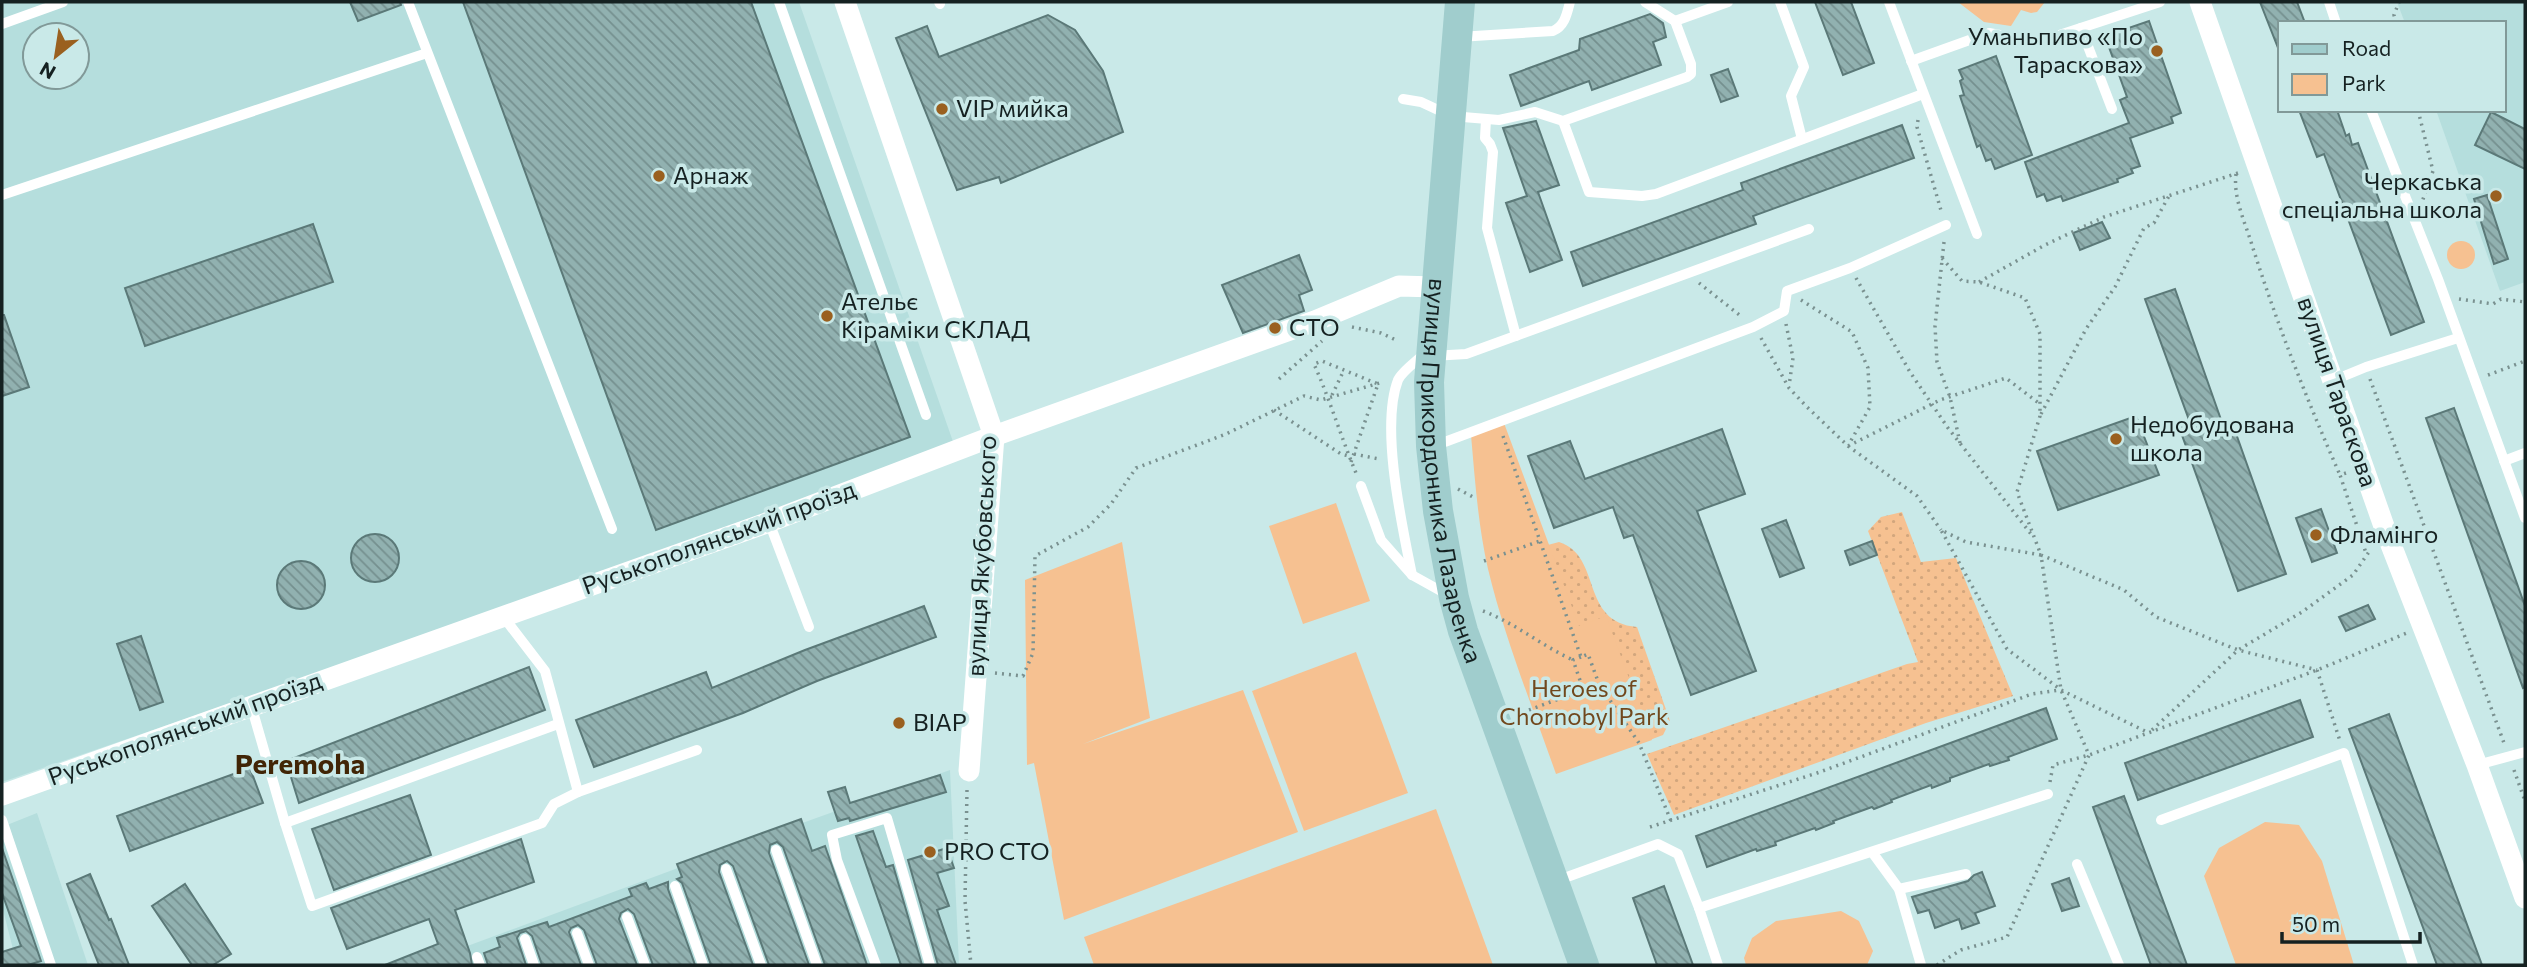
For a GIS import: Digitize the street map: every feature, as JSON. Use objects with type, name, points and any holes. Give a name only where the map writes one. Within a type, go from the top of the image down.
[{"type":"street","name":"вулиця Якубовського","points":[[845,2],[994,436],[969,771]]},
{"type":"street","name":"вулиця Прикордонника Лазаренка","points":[[1461,2],[1431,351],[1431,446],[1438,511],[1454,598],[1492,715],[1584,965]]},
{"type":"street","name":"вулиця Тараскова","points":[[2200,2],[2386,532],[2477,765],[2525,898]]},
{"type":"street","name":"Руськополянський проїзд","points":[[2,795],[769,522],[994,436],[1315,321],[1399,286],[1436,287]]},
{"type":"lane","points":[[2,24],[63,2]]},
{"type":"lane","points":[[408,2],[612,529]]},
{"type":"lane","points":[[779,2],[926,415]]},
{"type":"lane","points":[[1457,37],[1560,29],[1570,2]]},
{"type":"lane","points":[[1403,99],[1421,102],[1451,116],[1499,120],[1535,112],[1563,121],[1682,80],[1691,74],[1691,64],[1675,21],[1645,2]]},
{"type":"lane","points":[[1675,21],[1728,2]]},
{"type":"lane","points":[[1780,2],[1804,67],[1791,96],[1802,139]]},
{"type":"lane","points":[[1889,2],[1977,234]]},
{"type":"lane","points":[[1911,61],[1989,33],[2038,42],[2160,2]]},
{"type":"lane","points":[[2329,2],[2335,21]]},
{"type":"lane","points":[[2081,28],[2112,109]]},
{"type":"lane","points":[[2,195],[427,53]]},
{"type":"lane","points":[[1563,121],[1589,192],[1628,196],[1656,194],[1923,94]]},
{"type":"lane","points":[[2372,112],[2445,297],[2525,517]]},
{"type":"lane","points":[[1486,119],[1485,138],[1493,152],[1487,228],[1516,337]]},
{"type":"lane","points":[[1431,446],[1753,327],[1784,311],[1787,291],[1850,268],[1946,225]]},
{"type":"lane","points":[[1412,575],[1393,462],[1391,413],[1398,379],[1431,351],[1459,356],[1809,229]]},
{"type":"lane","points":[[2332,381],[2366,367],[2458,338]]},
{"type":"lane","points":[[2504,461],[2525,453]]},
{"type":"lane","points":[[1361,486],[1381,540],[1412,575],[1454,598]]},
{"type":"lane","points":[[769,522],[809,627]]},
{"type":"lane","points":[[502,615],[545,671],[578,792]]},
{"type":"lane","points":[[251,705],[312,906],[542,823],[554,804],[578,792],[697,750]]},
{"type":"lane","points":[[285,823],[558,724]]},
{"type":"lane","points":[[2477,765],[2525,752]]},
{"type":"lane","points":[[2161,820],[2344,753],[2413,965]]},
{"type":"lane","points":[[1699,908],[2048,794]]},
{"type":"lane","points":[[876,965],[837,860],[832,835],[887,818],[930,965]]},
{"type":"lane","points":[[2,820],[51,965]]},
{"type":"lane","points":[[1553,882],[1658,845],[1678,854],[1718,965]]},
{"type":"lane","points":[[776,850],[817,965]]},
{"type":"lane","points":[[1872,852],[1899,889],[1921,965]]},
{"type":"lane","points":[[2077,864],[2119,965]]},
{"type":"lane","points":[[726,869],[761,965]]},
{"type":"lane","points":[[1899,889],[1966,874]]},
{"type":"lane","points":[[675,886],[703,965]]},
{"type":"lane","points":[[627,917],[645,965]]},
{"type":"lane","points":[[577,933],[589,965]]},
{"type":"lane","points":[[525,939],[534,965]]},
{"type":"path","points":[[2396,21],[2399,2]]},
{"type":"path","points":[[1923,94],[1917,127],[1946,225],[1935,327],[1937,362],[1950,397],[1960,443]]},
{"type":"path","points":[[2415,221],[2433,171],[2418,112]]},
{"type":"path","points":[[1979,282],[2045,245],[2104,217],[2259,166]]},
{"type":"path","points":[[2236,174],[2234,189],[2261,272],[2292,361],[2340,475],[2367,555]]},
{"type":"path","points":[[1937,965],[1961,950],[2007,937],[2089,755],[2061,690],[2041,555],[2017,492],[2040,416],[2086,329],[2115,287],[2144,228],[2154,223],[2169,195]]},
{"type":"path","points":[[1942,258],[1962,281],[1979,282],[2025,298],[2040,334],[2040,416]]},
{"type":"path","points":[[1850,268],[1910,372],[1960,443],[2035,538]]},
{"type":"path","points":[[1688,274],[1758,331],[1789,388],[1848,446],[1917,496],[1941,530],[2007,649],[2061,690],[2149,733]]},
{"type":"path","points":[[1787,291],[1852,332],[1868,368],[1870,408],[1848,446]]},
{"type":"path","points":[[2445,297],[2493,304],[2501,299],[2525,302]]},
{"type":"path","points":[[1784,311],[1793,358],[1789,388]]},
{"type":"path","points":[[1350,327],[1381,333],[1396,340]]},
{"type":"path","points":[[1361,486],[1330,396],[1314,365],[1322,361],[1378,384]]},
{"type":"path","points":[[2474,380],[2525,361]]},
{"type":"path","points":[[2366,367],[2525,801]]},
{"type":"path","points":[[1330,396],[1344,370]]},
{"type":"path","points":[[1848,446],[1932,404],[2006,378],[2040,404]]},
{"type":"path","points":[[976,672],[1023,676],[1033,653],[1035,556],[1088,527],[1111,504],[1136,468],[1226,434],[1304,396],[1321,400],[1398,379]]},
{"type":"path","points":[[1351,462],[1378,384]]},
{"type":"path","points":[[1273,410],[1341,454],[1349,456]]},
{"type":"path","points":[[1498,422],[1581,657]]},
{"type":"path","points":[[2340,475],[2346,473]]},
{"type":"path","points":[[1941,530],[1966,542],[2041,555],[2124,590],[2156,617],[2238,650],[2317,670]]},
{"type":"path","points":[[2149,733],[2238,650],[2302,612],[2353,575],[2386,532]]},
{"type":"path","points":[[1484,561],[1540,541]]},
{"type":"path","points":[[1454,598],[1497,617],[1573,660],[1588,654],[1599,684],[1639,743],[1671,821]]},
{"type":"path","points":[[2048,794],[2053,765],[2089,755],[2317,670],[2421,627]]},
{"type":"path","points":[[1573,660],[1584,690]]},
{"type":"path","points":[[2317,670],[2344,753]]},
{"type":"path","points":[[1529,710],[1599,684]]},
{"type":"path","points":[[1650,827],[1817,773],[2032,695],[2061,690]]},
{"type":"path","points":[[969,771],[965,901],[971,965]]},
{"type":"shaded area","points":[[2,2],[799,2],[957,453],[2,782]]},
{"type":"shaded area","name":"Черкаська спеціальна школа","points":[[2397,2],[2525,2],[2525,282],[2500,291],[2437,112],[2506,112],[2506,21],[2404,21]]},
{"type":"shaded area","points":[[950,770],[959,965],[416,965],[705,858]]},
{"type":"shaded area","points":[[37,813],[88,965],[2,965],[2,957],[14,953],[2,906],[2,827]]},
{"type":"green space","points":[[1958,2],[2045,2],[2037,12],[2021,10],[2011,26],[1984,22]]},
{"type":"green space","points":[[2461,241],[2471,245],[2475,255],[2471,265],[2461,269],[2451,265],[2447,255],[2451,245]]},
{"type":"green space","name":"Heroes of Chornobyl Park","points":[[1504,423],[1579,626],[1606,616],[1652,740],[1556,774],[1502,621],[1482,536],[1471,435]]},
{"type":"green space","points":[[1336,503],[1370,601],[1303,624],[1269,526]]},
{"type":"green space","points":[[1902,512],[1921,562],[1956,558],[2013,696],[1926,723],[1674,815],[1647,754],[1918,662],[1868,531],[1881,517]]},
{"type":"green space","points":[[1122,542],[1150,718],[1083,744],[1243,690],[1298,832],[1064,920],[1034,763],[1027,765],[1025,580]]},
{"type":"green space","points":[[1559,542],[1573,549],[1582,560],[1598,602],[1607,614],[1619,622],[1637,627],[1670,721],[1663,735],[1642,743],[1589,651],[1544,546]]},
{"type":"green space","points":[[1356,652],[1408,793],[1304,831],[1252,691]]},
{"type":"green space","points":[[1436,809],[1493,965],[1094,965],[1084,937]]},
{"type":"green space","points":[[2265,822],[2299,825],[2322,861],[2354,965],[2236,965],[2204,876],[2219,848]]},
{"type":"green space","points":[[1841,911],[1859,921],[1873,951],[1867,965],[1746,965],[1744,958],[1752,938],[1776,921]]},
{"type":"building","points":[[350,2],[400,2],[401,5],[358,21]]},
{"type":"building","points":[[463,2],[751,2],[910,437],[656,530]]},
{"type":"building","points":[[1815,2],[1851,2],[1874,63],[1843,75]]},
{"type":"building","points":[[2260,2],[2297,2],[2304,21],[2278,21],[2278,48]]},
{"type":"building","points":[[1650,14],[1663,23],[1666,37],[1653,42],[1661,65],[1592,90],[1589,81],[1521,106],[1510,75],[1579,50],[1580,39]]},
{"type":"building","points":[[1048,15],[1075,30],[1103,71],[1123,132],[1001,183],[999,177],[957,190],[896,38],[927,26],[939,57]]},
{"type":"building","points":[[2149,21],[2181,113],[2171,117],[2173,123],[2130,138],[2140,166],[2131,169],[2133,173],[2117,179],[2118,182],[2063,201],[2061,196],[2047,201],[2044,194],[2037,197],[2025,162],[2129,123],[2120,100],[2127,97],[2105,36]]},
{"type":"building","points":[[1996,56],[2032,155],[1995,169],[1991,159],[1986,161],[1980,145],[1977,147],[1960,96],[1964,95],[1960,81],[1963,79],[1959,70]]},
{"type":"building","points":[[1728,69],[1738,96],[1721,102],[1711,75]]},
{"type":"building","points":[[2300,112],[2338,112],[2346,136],[2349,134],[2352,145],[2358,143],[2424,322],[2391,335],[2324,154],[2317,157]]},
{"type":"building","points":[[2491,112],[2525,129],[2525,169],[2475,145]]},
{"type":"building","points":[[1536,121],[1559,185],[1538,192],[1562,260],[1530,272],[1506,203],[1527,196],[1503,128]]},
{"type":"building","points":[[1902,125],[1914,158],[1753,216],[1756,224],[1583,286],[1571,252],[1743,190],[1741,183]]},
{"type":"building","points":[[2487,195],[2508,259],[2494,264],[2474,199]]},
{"type":"building","points":[[2102,222],[2110,238],[2080,250],[2073,233]]},
{"type":"building","points":[[313,224],[333,282],[145,346],[125,288]]},
{"type":"building","points":[[1299,255],[1312,290],[1299,295],[1304,311],[1243,333],[1222,285]]},
{"type":"building","name":"Недобудована школа","points":[[2175,289],[2225,431],[2234,428],[2286,574],[2238,591],[2178,424],[2189,420],[2145,299]]},
{"type":"building","points":[[2,315],[29,387],[2,396]]},
{"type":"building","points":[[2454,408],[2525,606],[2523,688],[2426,418]]},
{"type":"building","points":[[2136,416],[2159,475],[2058,510],[2037,451]]},
{"type":"building","points":[[1722,429],[1745,494],[1697,511],[1756,671],[1691,695],[1633,535],[1624,538],[1613,507],[1554,528],[1528,456],[1570,441],[1585,479]]},
{"type":"building","points":[[2321,509],[2337,553],[2312,562],[2296,518]]},
{"type":"building","points":[[1786,520],[1804,568],[1780,577],[1762,529]]},
{"type":"building","points":[[375,534],[392,541],[399,558],[392,575],[375,582],[358,575],[351,558],[358,541]]},
{"type":"building","points":[[1872,541],[1877,555],[1850,565],[1845,551]]},
{"type":"building","points":[[301,561],[318,568],[325,585],[318,602],[301,609],[284,602],[277,585],[284,568]]},
{"type":"building","points":[[2368,605],[2375,619],[2346,631],[2339,617]]},
{"type":"building","points":[[924,606],[936,637],[817,681],[743,713],[594,767],[576,720],[706,672],[712,688]]},
{"type":"building","points":[[141,636],[163,702],[140,710],[117,644]]},
{"type":"building","points":[[529,667],[545,710],[299,803],[286,761]]},
{"type":"building","points":[[2300,700],[2313,737],[2138,800],[2125,763]]},
{"type":"building","points":[[2046,708],[2057,739],[2008,757],[2009,760],[1990,766],[1989,764],[1950,778],[1950,781],[1932,788],[1931,785],[1874,809],[1872,807],[1816,830],[1815,828],[1775,842],[1776,845],[1757,851],[1756,849],[1707,867],[1696,836]]},
{"type":"building","points":[[2389,714],[2482,965],[2437,965],[2349,729]]},
{"type":"building","points":[[250,768],[263,803],[130,851],[117,816]]},
{"type":"building","points":[[940,775],[946,792],[850,821],[849,818],[838,821],[828,792],[845,787],[850,803]]},
{"type":"building","points":[[410,795],[431,855],[334,890],[312,829]]},
{"type":"building","points":[[2124,796],[2187,965],[2151,965],[2093,807]]},
{"type":"building","points":[[801,819],[812,851],[825,846],[867,965],[825,965],[783,847],[777,842],[770,845],[769,853],[809,965],[769,965],[733,866],[727,861],[720,865],[719,872],[753,965],[711,965],[682,883],[677,879],[682,877],[677,864]]},
{"type":"building","points":[[873,831],[886,867],[893,865],[922,965],[901,965],[856,836]]},
{"type":"building","points":[[521,839],[534,882],[455,910],[472,965],[385,965],[438,944],[429,919],[347,949],[331,908]]},
{"type":"building","points":[[2,848],[41,961],[28,965],[2,965],[2,952],[21,946],[2,893]]},
{"type":"building","points":[[947,848],[954,868],[937,873],[949,906],[937,910],[956,965],[938,965],[908,860]]},
{"type":"building","points":[[1982,872],[1995,906],[1975,913],[1979,923],[1962,929],[1959,919],[1935,928],[1929,910],[1918,913],[1912,897],[1968,881]]},
{"type":"building","points":[[90,874],[129,965],[99,965],[67,884]]},
{"type":"building","points":[[2069,878],[2079,906],[2062,911],[2052,884]]},
{"type":"building","points":[[668,882],[668,889],[695,965],[653,965],[634,914],[628,909],[621,913],[619,919],[637,965],[597,965],[584,930],[578,925],[569,932],[581,965],[542,965],[532,936],[526,931],[520,933],[517,938],[526,965],[488,965],[484,953],[500,947],[497,938],[547,922],[549,927],[632,896],[629,889],[646,883],[649,889]]},
{"type":"building","points":[[185,884],[231,954],[213,965],[192,965],[152,906]]},
{"type":"building","points":[[1664,886],[1693,965],[1657,965],[1633,898]]},
{"type":"place","name":"Уманьпиво «По Тараскова»","points":[[2157,51]]},
{"type":"place","name":"VIP мийка","points":[[942,109]]},
{"type":"place","name":"Арнаж","points":[[659,176]]},
{"type":"place","name":"Черкаська спеціальна школа","points":[[2496,196]]},
{"type":"place","name":"Ательє Кіраміки СКЛАД","points":[[827,316]]},
{"type":"place","name":"СТО","points":[[1275,328]]},
{"type":"place","name":"Недобудована школа","points":[[2116,439]]},
{"type":"place","name":"Фламінго","points":[[2316,535]]},
{"type":"place","name":"ВІАР","points":[[899,723]]},
{"type":"place","name":"PRO СТО","points":[[930,852]]},
{"type":"district","name":"Peremoha","points":[[300,764]]}]
